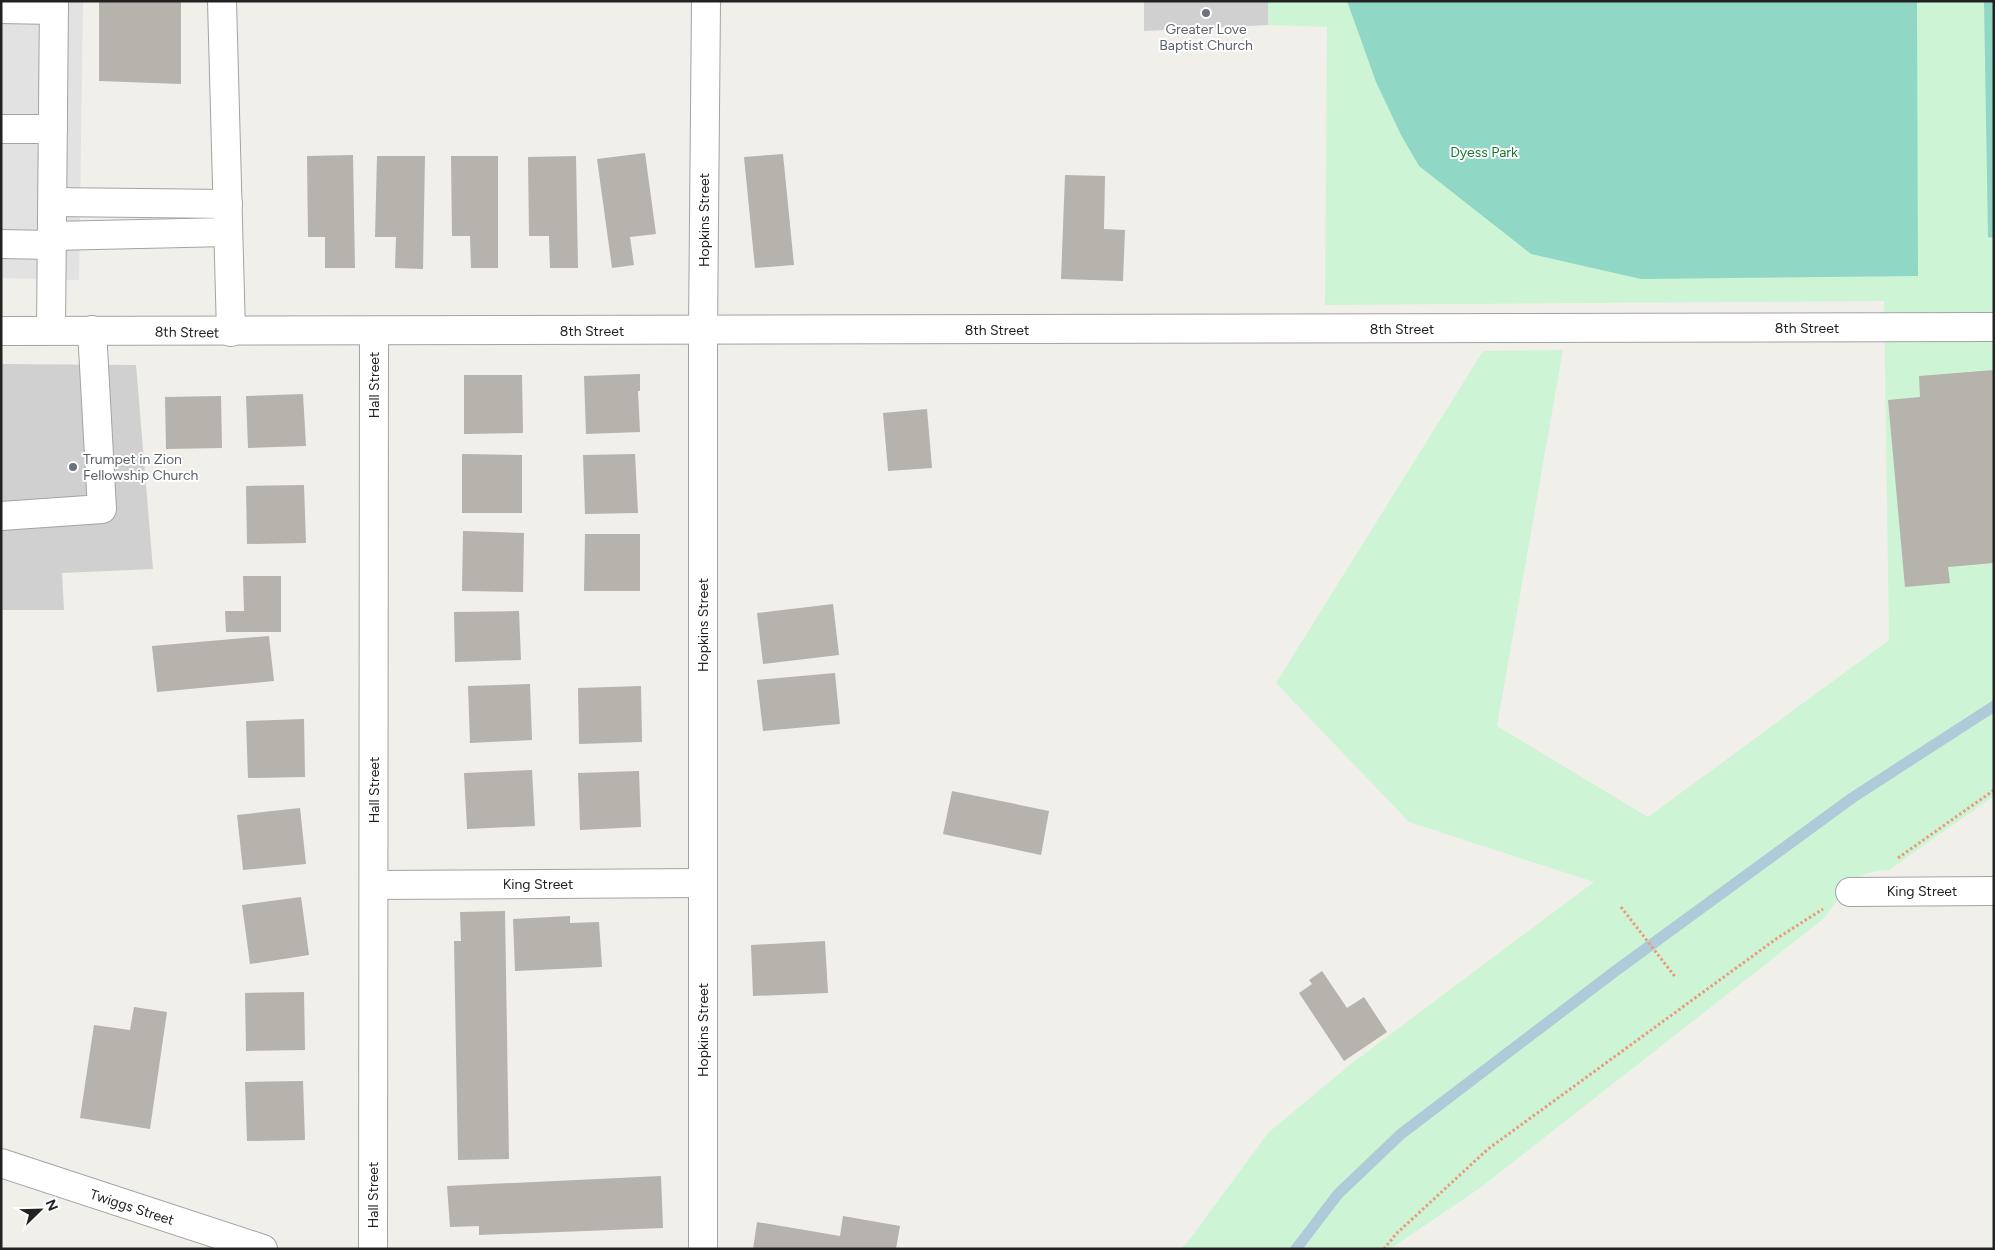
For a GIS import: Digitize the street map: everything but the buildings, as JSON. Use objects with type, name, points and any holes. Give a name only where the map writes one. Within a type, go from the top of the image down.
[{"type":"street","points":[[222,1],[232,332]]},
{"type":"street","name":"Hopkins Street","points":[[703,1249],[703,331],[706,1]]},
{"type":"street","points":[[1,9],[54,6],[51,330]]},
{"type":"street","points":[[1,129],[54,129]]},
{"type":"street","points":[[53,202],[228,204]]},
{"type":"street","points":[[1,244],[228,232]]},
{"type":"street","name":"8th Street","points":[[1,331],[374,332],[1994,327]]},
{"type":"street","points":[[1,516],[102,509],[92,330]]},
{"type":"street","name":"Hall Street","points":[[373,1249],[374,332]]},
{"type":"street","name":"King Street","points":[[374,885],[703,883]]},
{"type":"street","name":"King Street","points":[[1850,892],[1994,891]]},
{"type":"street","name":"Twiggs Street","points":[[1,1163],[263,1249]]},
{"type":"path","points":[[1896,859],[1994,790]]},
{"type":"path","points":[[1384,1249],[1396,1234],[1488,1149],[1776,939],[1850,892]]},
{"type":"path","points":[[1621,907],[1676,978]]},
{"type":"shaded area","points":[[1,1],[83,1],[79,280],[1,278]]},
{"type":"shaded area","name":"Greater Love Baptist Church","points":[[1144,1],[1268,1],[1268,25],[1144,31]]},
{"type":"shaded area","name":"Trumpet in Zion Fellowship Church","points":[[1,364],[136,365],[153,569],[62,573],[64,610],[1,610]]},
{"type":"green space","name":"Dyess Park","points":[[1268,1],[1994,1],[1994,796],[1889,870],[1876,871],[1857,879],[1843,893],[1822,920],[1480,1188],[1390,1249],[1178,1249],[1187,1243],[1268,1133],[1352,1063],[1594,882],[1409,822],[1276,683],[1483,351],[1563,350],[1497,726],[1648,817],[1889,640],[1884,301],[1325,305],[1327,27],[1268,25]]},
{"type":"green space","points":[[1347,1],[1917,1],[1918,276],[1641,279],[1531,254],[1419,166],[1401,135],[1376,82]]},
{"type":"green space","points":[[1984,1],[1994,1],[1994,238],[1988,237]]},
{"type":"waterway","points":[[1296,1249],[1338,1194],[1401,1134],[1614,972],[1852,798],[1994,706]]},
{"type":"place","name":"Greater Love Baptist Church","points":[[1206,13]]},
{"type":"place","name":"Trumpet in Zion Fellowship Church","points":[[73,467]]}]
